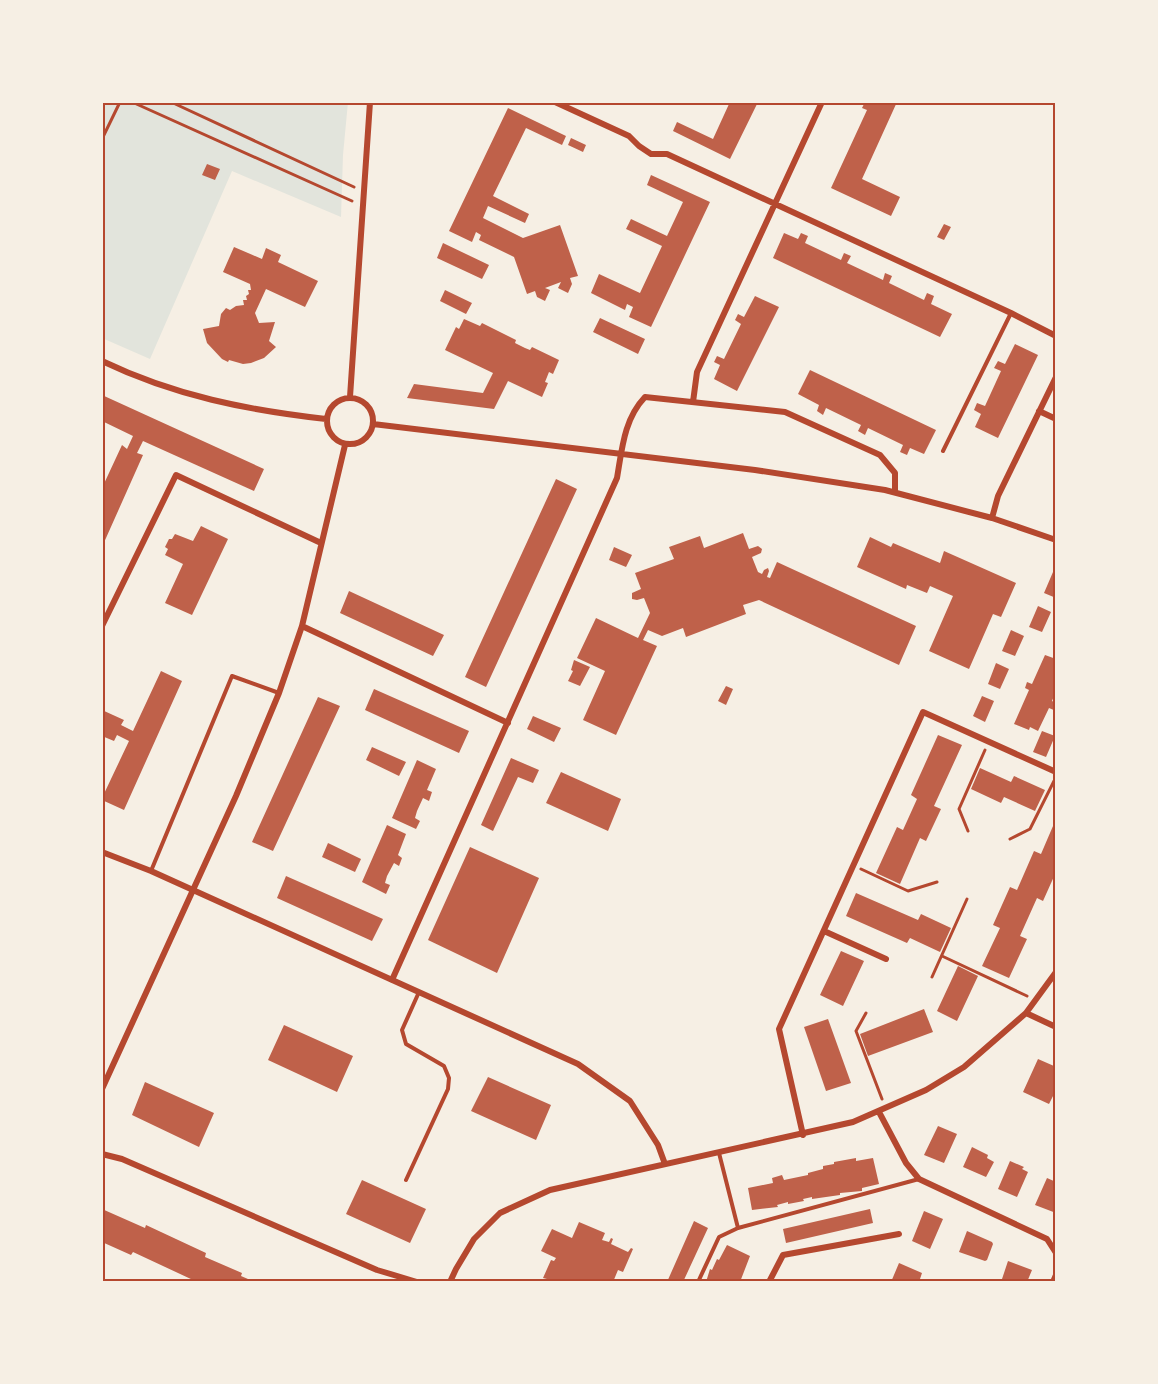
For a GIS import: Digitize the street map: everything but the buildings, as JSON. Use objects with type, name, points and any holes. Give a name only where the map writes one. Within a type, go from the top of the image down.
[{"type":"street","points":[[350,398],[370,102]]},
{"type":"street","points":[[555,102],[629,136],[651,154],[667,154],[1056,336]]},
{"type":"street","points":[[693,402],[697,372],[822,102]]},
{"type":"street","points":[[102,361],[169,388],[241,407],[326,418]]},
{"type":"street","points":[[992,518],[998,496],[1056,377]]},
{"type":"street","points":[[392,980],[617,478],[624,435],[633,409],[645,397],[785,412],[880,455],[895,473],[895,492]]},
{"type":"street","points":[[350,398],[368,406],[374,424],[364,441],[345,445],[329,434],[326,418],[335,402],[350,398]]},
{"type":"street","points":[[1039,411],[1056,419]]},
{"type":"street","points":[[374,424],[755,470],[895,492],[992,518],[1056,540]]},
{"type":"street","points":[[102,1089],[236,796],[279,693],[302,626],[345,445]]},
{"type":"street","points":[[102,626],[176,476],[321,543]]},
{"type":"street","points":[[302,626],[508,723]]},
{"type":"street","points":[[803,1135],[779,1029],[923,712],[1056,774]]},
{"type":"street","points":[[102,852],[151,871],[578,1064],[630,1101],[658,1145],[665,1164]]},
{"type":"street","points":[[824,931],[886,959]]},
{"type":"street","points":[[450,1282],[474,1239],[500,1213],[550,1190],[853,1122],[926,1090],[964,1067],[1026,1013],[1056,972]]},
{"type":"street","points":[[1026,1013],[1056,1027]]},
{"type":"street","points":[[882,1110],[906,1163],[919,1179],[1047,1239],[1056,1254]]},
{"type":"street","points":[[102,1154],[122,1159],[377,1270],[417,1282]]},
{"type":"street","points":[[769,1282],[783,1255],[899,1234]]},
{"type":"street","points":[[1053,1282],[1056,1275]]},
{"type":"lane","points":[[943,451],[1011,313]]},
{"type":"lane","points":[[151,871],[232,676],[279,693]]},
{"type":"lane","points":[[406,1180],[448,1089],[449,1078],[444,1066],[406,1044],[402,1030],[419,992]]},
{"type":"lane","points":[[718,1153],[738,1228]]},
{"type":"lane","points":[[698,1282],[719,1237],[738,1228],[919,1179]]},
{"type":"path","points":[[102,139],[120,102]]},
{"type":"path","points":[[132,102],[362,206]]},
{"type":"path","points":[[171,102],[364,192]]},
{"type":"path","points":[[968,831],[959,808],[989,742]]},
{"type":"path","points":[[1010,839],[1030,829],[1056,774]]},
{"type":"path","points":[[853,866],[908,891],[938,882]]},
{"type":"path","points":[[932,977],[967,899]]},
{"type":"path","points":[[942,956],[1036,1000]]},
{"type":"path","points":[[866,1012],[856,1031],[882,1110]]},
{"type":"shaded area","points":[[102,102],[348,102],[341,217],[232,171],[150,359],[102,338]]}]
